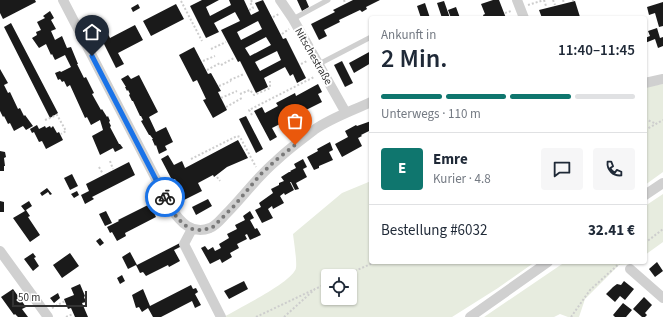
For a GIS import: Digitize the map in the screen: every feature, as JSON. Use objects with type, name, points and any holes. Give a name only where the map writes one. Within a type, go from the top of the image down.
[{"type":"street","points":[[63,0],[171,208],[177,218],[192,229],[212,228],[260,175],[276,160],[315,130],[346,113],[369,103]]},
{"type":"street","name":"Nitschestraße","points":[[280,0],[293,19],[346,113]]},
{"type":"street","points":[[519,4],[523,16]]},
{"type":"street","points":[[647,83],[663,79]]},
{"type":"street","points":[[647,194],[663,183]]},
{"type":"street","points":[[192,229],[184,244],[221,317]]},
{"type":"street","points":[[0,251],[48,317]]},
{"type":"street","points":[[470,317],[545,264]]},
{"type":"street","points":[[630,269],[663,298]]},
{"type":"lane","points":[[293,19],[328,0]]},
{"type":"lane","points":[[321,68],[369,38]]},
{"type":"path","points":[[250,10],[253,8],[250,2],[254,0]]},
{"type":"path","points":[[519,4],[544,0],[546,6]]},
{"type":"path","points":[[553,0],[555,5]]},
{"type":"path","points":[[182,1],[202,41]]},
{"type":"path","points":[[211,49],[226,42]]},
{"type":"path","points":[[203,61],[215,56]]},
{"type":"path","points":[[207,70],[234,58]]},
{"type":"path","points":[[252,115],[249,110],[321,68]]},
{"type":"path","points":[[219,86],[244,74]]},
{"type":"path","points":[[240,94],[250,90],[254,95],[268,89],[270,88],[270,81]]},
{"type":"path","points":[[221,98],[237,91]]},
{"type":"path","points":[[226,106],[242,98]]},
{"type":"path","points":[[45,120],[57,115],[66,131],[61,134]]},
{"type":"path","points":[[647,120],[657,124]]},
{"type":"path","points":[[647,129],[663,120]]},
{"type":"path","points":[[191,159],[237,136],[240,136],[260,175]]},
{"type":"path","points":[[110,161],[114,169]]},
{"type":"path","points":[[99,167],[103,174]]},
{"type":"path","points":[[217,177],[220,181]]},
{"type":"path","points":[[647,241],[663,229]]},
{"type":"path","points":[[357,270],[371,264]]},
{"type":"path","points":[[571,317],[590,290],[619,264]]},
{"type":"path","points":[[256,317],[321,286]]},
{"type":"path","points":[[284,317],[315,289]]},
{"type":"path","points":[[56,305],[64,301]]},
{"type":"path","points":[[66,317],[73,314]]},
{"type":"shaded area","points":[[663,84],[663,172],[647,184],[647,87]]},
{"type":"shaded area","points":[[369,182],[369,264],[532,264],[452,317],[224,317],[275,288],[293,274],[296,268],[293,234],[342,193]]},
{"type":"shaded area","points":[[663,194],[663,242],[647,254],[647,205]]},
{"type":"shaded area","points":[[562,264],[633,264],[619,265],[585,299],[579,317],[568,317],[560,314],[554,317],[484,317]]},
{"type":"building","points":[[0,0],[35,0],[36,2],[3,19],[0,13]]},
{"type":"building","points":[[202,0],[219,0],[206,7],[210,16],[231,5],[229,0],[244,0],[251,15],[259,11],[255,3],[263,0],[283,39],[286,38],[306,78],[297,83],[293,74],[290,76],[285,67],[264,78],[268,87],[256,93],[240,61],[238,62],[221,30],[240,21],[235,12],[214,23],[219,32],[206,38],[190,6]],"holes":[[[258,21],[262,29],[241,40],[237,32]],[[266,37],[271,45],[250,56],[245,48]],[[277,51],[281,60],[260,71],[255,62]]]},
{"type":"building","points":[[297,0],[306,0],[309,7],[302,11]]},
{"type":"building","points":[[353,0],[380,0],[366,7],[367,9],[362,12],[360,10],[339,20],[340,22],[324,30],[327,36],[319,40],[311,24],[335,12],[333,10]]},
{"type":"building","points":[[493,0],[499,0],[505,16],[483,16],[485,14],[481,4]]},
{"type":"building","points":[[444,1],[449,16],[441,16],[437,3]]},
{"type":"building","points":[[575,1],[580,16],[541,16],[539,10]]},
{"type":"building","points":[[663,2],[663,26],[659,27],[655,13],[649,15],[647,7]]},
{"type":"building","points":[[425,3],[429,16],[420,16],[417,6]]},
{"type":"building","points":[[138,4],[140,8],[133,12],[131,8]]},
{"type":"building","points":[[176,4],[184,19],[151,36],[143,21]]},
{"type":"building","points":[[456,7],[459,16],[450,16],[448,10]]},
{"type":"building","points":[[50,11],[54,18],[51,20],[56,29],[51,31],[55,40],[62,36],[67,48],[71,47],[84,78],[86,77],[94,93],[92,94],[101,110],[102,109],[107,117],[108,116],[110,127],[119,144],[123,148],[115,152],[113,148],[100,155],[92,136],[103,130],[100,120],[91,125],[87,117],[85,118],[70,85],[67,87],[64,81],[62,82],[60,79],[58,80],[55,73],[71,67],[65,55],[55,60],[46,44],[39,48],[32,38],[37,35],[36,32],[41,30],[37,22],[45,18],[43,16]]},
{"type":"building","points":[[11,23],[58,113],[50,118],[4,27]]},
{"type":"building","points":[[135,25],[143,40],[118,53],[124,64],[116,68],[101,38],[108,34],[110,38]]},
{"type":"building","points":[[657,28],[660,38],[663,37],[663,46],[658,48],[655,39],[647,42],[647,37],[650,36],[648,31]]},
{"type":"building","points":[[194,47],[208,74],[211,73],[221,91],[218,92],[227,110],[213,118],[203,100],[206,99],[197,80],[193,82],[179,55]]},
{"type":"building","points":[[369,52],[369,64],[354,73],[349,63]]},
{"type":"building","points":[[342,61],[353,83],[345,87],[334,65]]},
{"type":"building","points":[[0,69],[8,83],[4,85],[8,93],[10,92],[18,109],[20,108],[24,116],[25,115],[33,126],[26,130],[23,126],[14,131],[10,123],[8,124],[0,111]]},
{"type":"building","points":[[128,75],[131,79],[139,75],[158,112],[149,117],[156,132],[166,127],[173,142],[165,146],[167,150],[159,154],[153,139],[141,121],[143,120],[121,79]]},
{"type":"building","points":[[318,84],[322,92],[318,94],[322,102],[304,111],[302,108],[284,118],[286,121],[272,128],[277,137],[270,141],[254,111],[262,107],[265,113],[278,106],[276,103],[295,93],[296,96]]},
{"type":"building","points":[[246,116],[263,149],[256,153],[239,119]]},
{"type":"building","points":[[369,122],[369,131],[358,138],[362,146],[342,157],[335,144],[348,137],[345,131],[356,125],[357,126]]},
{"type":"building","points":[[37,125],[39,129],[45,126],[46,128],[50,126],[51,128],[53,126],[57,133],[59,132],[63,140],[46,149],[42,141],[39,142],[34,132],[32,133],[30,129]]},
{"type":"building","points":[[238,140],[248,158],[227,167],[214,177],[213,175],[198,183],[202,191],[182,201],[176,189],[179,187],[175,179],[172,180],[161,159],[168,155],[174,165],[182,161],[185,168]]},
{"type":"building","points":[[330,142],[333,150],[329,152],[333,160],[319,166],[319,168],[314,170],[307,157],[318,151],[317,149]]},
{"type":"building","points":[[0,151],[5,152],[6,157],[4,158],[4,171],[0,171]]},
{"type":"building","points":[[303,159],[307,167],[303,169],[307,177],[296,183],[299,189],[295,190],[290,182],[294,190],[280,196],[284,203],[273,209],[272,206],[268,209],[273,218],[262,223],[255,210],[261,207],[259,203],[273,193],[271,189],[284,181],[281,177],[296,168],[294,164]]},
{"type":"building","points":[[129,162],[135,175],[92,197],[94,199],[85,204],[81,195],[89,191],[86,184]]},
{"type":"building","points":[[72,174],[78,186],[70,190],[64,178]]},
{"type":"building","points":[[47,188],[52,194],[50,195],[48,192],[42,196],[40,193]]},
{"type":"building","points":[[77,191],[79,195],[74,198],[71,194]]},
{"type":"building","points":[[208,199],[212,206],[196,215],[192,207]]},
{"type":"building","points":[[0,201],[4,202],[4,212],[0,212]]},
{"type":"building","points":[[29,201],[32,206],[26,210],[30,216],[28,217],[40,235],[30,242],[13,218],[25,211],[21,206]]},
{"type":"building","points":[[150,204],[156,217],[125,233],[126,236],[117,241],[107,227]]},
{"type":"building","points":[[106,211],[112,223],[105,226],[99,214]]},
{"type":"building","points":[[250,211],[254,218],[250,220],[255,229],[257,228],[261,235],[250,240],[247,234],[245,235],[247,239],[237,244],[239,248],[230,253],[232,257],[222,263],[220,259],[210,264],[201,248],[205,246],[208,250],[213,247],[215,251],[221,248],[219,244],[229,238],[227,234],[237,229],[235,225],[245,220],[243,216]]},
{"type":"building","points":[[100,238],[104,243],[100,246],[96,241]]},
{"type":"building","points":[[180,243],[182,246],[174,250],[180,261],[146,276],[143,272],[140,273],[136,265],[128,269],[122,257],[130,252],[137,265]]},
{"type":"building","points":[[33,253],[39,266],[33,271],[24,259]]},
{"type":"building","points":[[70,253],[79,266],[62,278],[53,265]]},
{"type":"building","points":[[657,262],[663,271],[655,277],[649,269]]},
{"type":"building","points":[[122,275],[125,281],[120,284],[117,278]]},
{"type":"building","points":[[244,281],[248,289],[229,299],[224,291]]},
{"type":"building","points":[[624,281],[634,289],[625,300],[620,296],[615,302],[606,294],[617,284],[621,285]]},
{"type":"building","points":[[80,284],[86,302],[82,303],[88,317],[75,317],[71,308],[68,309],[64,299],[74,295],[71,288]]},
{"type":"building","points":[[191,285],[193,289],[196,288],[198,292],[195,294],[201,305],[195,308],[192,301],[161,317],[153,317],[148,308],[142,312],[139,307],[136,308],[132,295],[143,289],[150,306]]},
{"type":"building","points":[[13,289],[26,307],[22,309],[28,317],[18,317],[15,314],[14,315],[1,297]]},
{"type":"building","points":[[58,293],[60,298],[54,303],[50,298]]},
{"type":"building","points":[[644,297],[652,305],[645,313],[647,315],[642,317],[633,309]]},
{"type":"building","points":[[623,303],[632,310],[626,317],[615,317],[613,315]]},
{"type":"way so far","points":[[165,197],[177,218],[186,226],[192,229],[200,230],[212,228],[234,206],[260,175],[295,145]]},
{"type":"route","points":[[92,56],[165,197]]}]
